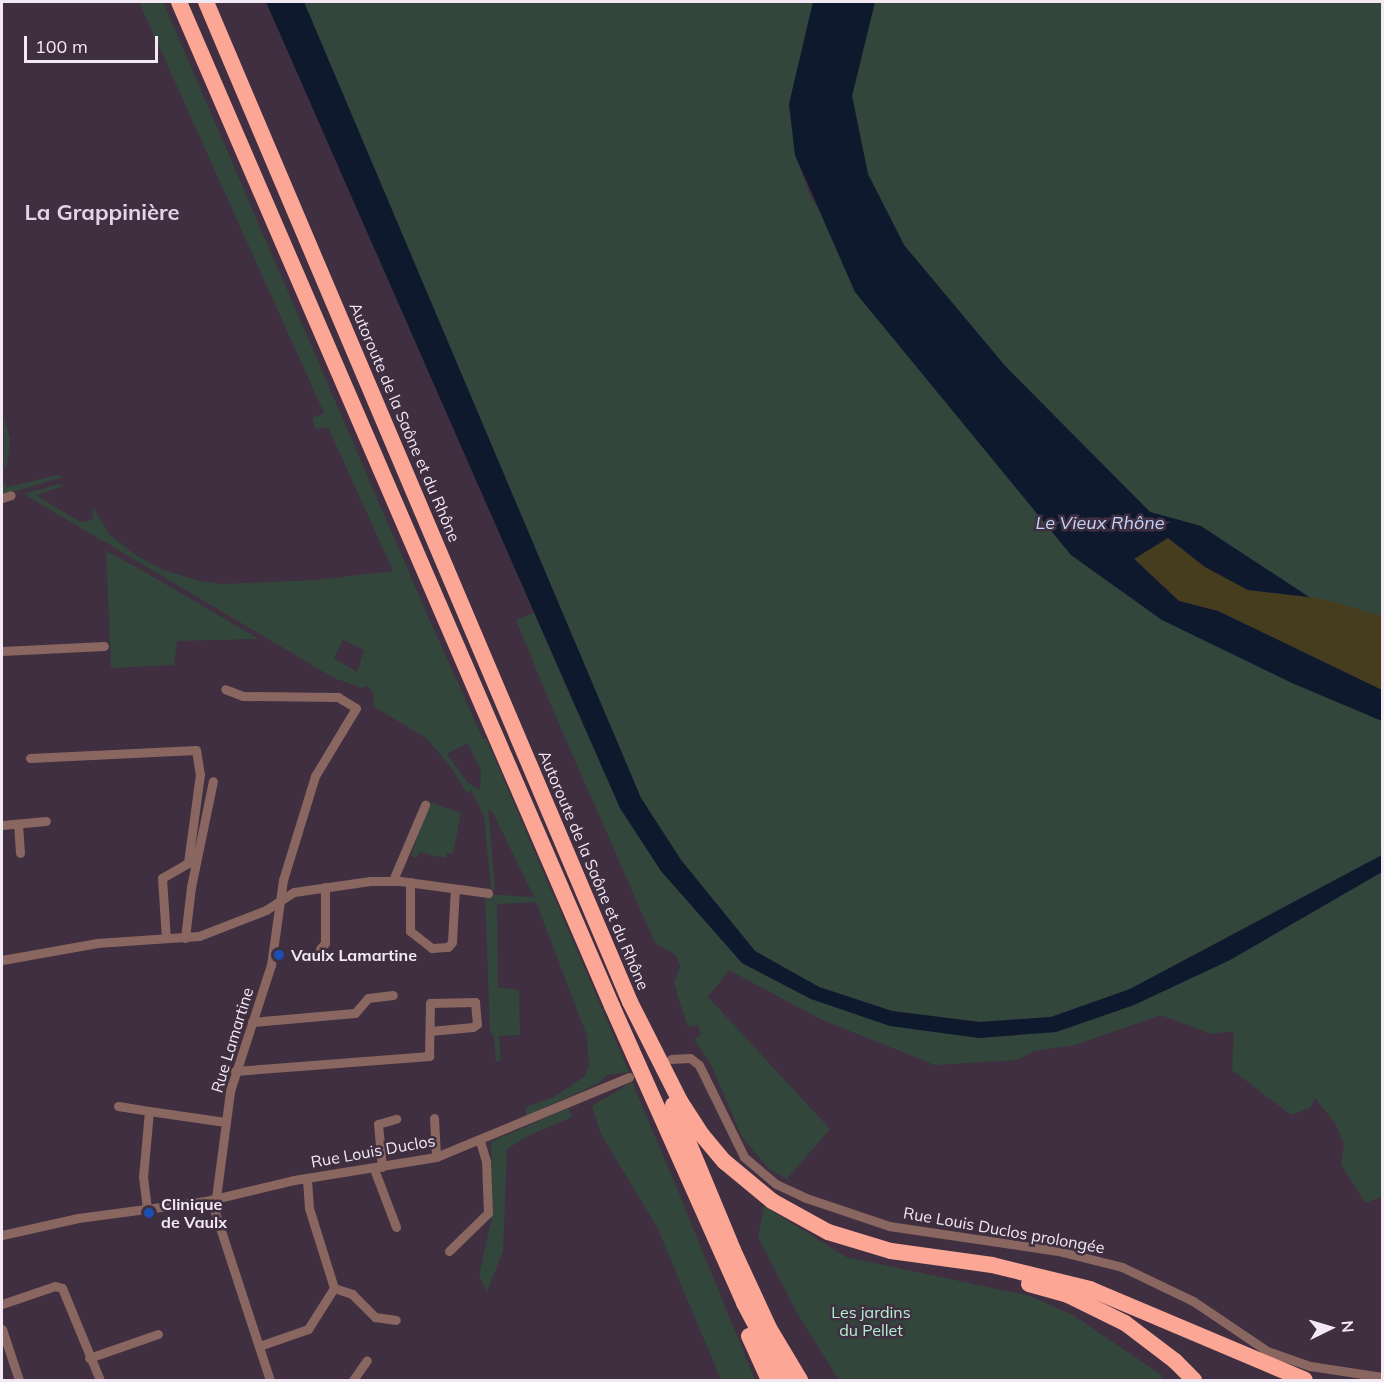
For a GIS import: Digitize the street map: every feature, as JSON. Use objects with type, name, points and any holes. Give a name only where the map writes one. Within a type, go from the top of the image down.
[{"type":"highway","points":[[179,2],[612,1006],[744,1303],[785,1380]]},
{"type":"highway","name":"Autoroute de la Saône et du Rhône","points":[[206,2],[630,1002],[680,1101],[724,1162],[771,1201],[797,1217],[828,1232],[891,1251],[1026,1278]]},
{"type":"highway","points":[[630,1002],[733,1250],[770,1328],[800,1380]]},
{"type":"highway","points":[[1026,1278],[1068,1295],[1125,1323],[1176,1361],[1194,1380]]},
{"type":"highway","points":[[1026,1278],[1090,1289],[1305,1380]]},
{"type":"highway","points":[[744,1303],[745,1326],[769,1380]]},
{"type":"street","points":[[2,651],[104,646]]},
{"type":"street","name":"Rue Lamartine","points":[[225,689],[243,696],[338,697],[354,704],[356,713],[336,735],[315,776],[283,880],[271,965],[235,1071],[213,1199],[262,1345],[270,1380]]},
{"type":"street","points":[[30,758],[196,750],[200,774],[188,863],[162,878],[166,938]]},
{"type":"street","points":[[185,939],[191,886],[213,781]]},
{"type":"street","points":[[393,880],[425,805]]},
{"type":"street","points":[[2,825],[46,821]]},
{"type":"street","points":[[18,824],[20,853]]},
{"type":"street","points":[[2,960],[97,943],[166,938],[185,939],[246,918],[294,892],[325,887],[393,880],[488,893]]},
{"type":"street","points":[[410,882],[410,932],[432,948],[448,947],[452,942],[455,889]]},
{"type":"street","points":[[320,949],[325,943],[325,887]]},
{"type":"street","points":[[252,1022],[355,1013],[368,998],[393,995]]},
{"type":"street","points":[[235,1071],[429,1056],[430,1003],[474,1002],[477,1024],[473,1027],[430,1031]]},
{"type":"street","name":"Rue Louis Duclos prolongée","points":[[671,1059],[690,1058],[699,1065],[744,1157],[776,1184],[806,1198],[890,1226],[1058,1251],[1122,1267],[1193,1302],[1267,1351],[1310,1366],[1383,1377]]},
{"type":"street","name":"Rue Louis Duclos","points":[[2,1235],[78,1218],[213,1199],[307,1178],[436,1158],[480,1142],[629,1077]]},
{"type":"street","points":[[118,1106],[225,1122]]},
{"type":"street","points":[[147,1209],[143,1177],[149,1111]]},
{"type":"street","points":[[434,1118],[436,1158]]},
{"type":"street","points":[[396,1119],[378,1124],[378,1168],[396,1227]]},
{"type":"street","points":[[449,1251],[488,1213],[486,1161],[480,1142]]},
{"type":"street","points":[[262,1345],[308,1329],[334,1288],[309,1208],[307,1178]]},
{"type":"street","points":[[2,1304],[55,1286],[62,1288],[100,1380]]},
{"type":"street","points":[[334,1288],[352,1294],[375,1317],[396,1320]]},
{"type":"street","points":[[2,1329],[19,1380]]},
{"type":"street","points":[[89,1358],[158,1334]]},
{"type":"street","points":[[353,1380],[367,1360]]},
{"type":"green space","points":[[139,2],[163,2],[427,614],[483,739],[486,738],[629,1072],[607,1075],[599,1083],[526,1116],[526,1107],[554,1097],[584,1077],[589,1065],[587,1036],[536,902],[497,904],[498,987],[519,990],[520,1035],[499,1036],[501,1060],[496,1062],[494,1037],[490,1031],[485,894],[534,897],[493,813],[488,808],[495,889],[491,889],[484,816],[471,790],[467,793],[450,766],[426,738],[373,706],[374,694],[367,686],[362,688],[334,678],[24,494],[59,484],[63,486],[36,495],[80,522],[93,520],[93,507],[109,534],[134,554],[161,569],[199,581],[223,584],[316,580],[393,571],[328,427],[316,429],[314,425],[313,418],[324,413]],"holes":[[[343,640],[364,650],[357,672],[334,658]],[[468,743],[481,771],[480,790],[467,782],[447,754]]]},
{"type":"green space","points":[[304,2],[813,2],[789,104],[795,155],[811,198],[1071,555],[1162,620],[1292,683],[1382,721],[1382,855],[1130,989],[1051,1017],[980,1022],[892,1011],[819,987],[755,951],[681,860],[641,798]]},
{"type":"green space","points":[[875,2],[1382,2],[1382,616],[1309,597],[1201,526],[1150,512],[1006,367],[904,245],[868,174],[852,96]]},
{"type":"green space","points":[[4,416],[10,439],[7,467],[4,467]]},
{"type":"green space","points":[[58,475],[64,477],[2,495],[4,481],[7,487]]},
{"type":"green space","points":[[106,551],[259,639],[177,641],[174,665],[111,668]]},
{"type":"green space","points":[[534,613],[620,808],[661,871],[742,963],[811,999],[979,1038],[1056,1032],[1134,1005],[1230,960],[1382,872],[1382,1197],[1365,1203],[1341,1164],[1344,1144],[1336,1125],[1315,1098],[1310,1108],[1291,1115],[1232,1070],[1234,1031],[1211,1034],[1161,1015],[1075,1045],[1033,1051],[1018,1060],[935,1065],[820,1019],[729,970],[708,997],[830,1129],[787,1179],[769,1169],[742,1137],[710,1062],[694,1040],[701,1035],[698,1025],[688,1027],[678,997],[674,982],[680,967],[676,955],[655,943],[553,710],[516,620]]},
{"type":"green space","points":[[429,802],[461,813],[453,854],[447,853],[445,858],[419,852],[417,858],[411,856]]},
{"type":"green space","points":[[632,1082],[755,1380],[721,1380],[657,1227],[601,1134],[592,1106]]},
{"type":"green space","points":[[568,1108],[572,1117],[528,1136],[507,1149],[503,1251],[487,1292],[479,1276],[492,1216],[491,1142]]},
{"type":"green space","name":"Les jardins du Pellet","points":[[764,1206],[846,1257],[1030,1296],[1073,1315],[1163,1376],[1162,1380],[839,1380],[797,1313],[758,1237]]},
{"type":"sand","points":[[1168,538],[1205,567],[1248,590],[1323,599],[1382,616],[1382,690],[1218,611],[1179,601],[1134,558]]},
{"type":"water","points":[[266,2],[304,2],[641,798],[681,860],[755,951],[819,987],[892,1011],[980,1022],[1051,1017],[1130,989],[1382,855],[1382,872],[1230,960],[1134,1005],[1056,1032],[979,1038],[890,1026],[811,999],[742,963],[661,871],[620,808]]},
{"type":"water","name":"Le Vieux Rhône","points":[[813,2],[875,2],[852,96],[868,174],[904,245],[1006,367],[1150,512],[1201,526],[1309,597],[1248,590],[1205,567],[1168,538],[1134,559],[1179,601],[1218,611],[1382,690],[1382,721],[1292,683],[1162,620],[1071,555],[855,292],[795,155],[789,104]]},
{"type":"place","name":"Vaulx Lamartine","points":[[279,955]]},
{"type":"place","name":"Clinique de Vaulx","points":[[149,1213]]},
{"type":"district","name":"La Grappinière","points":[[102,213]]}]
